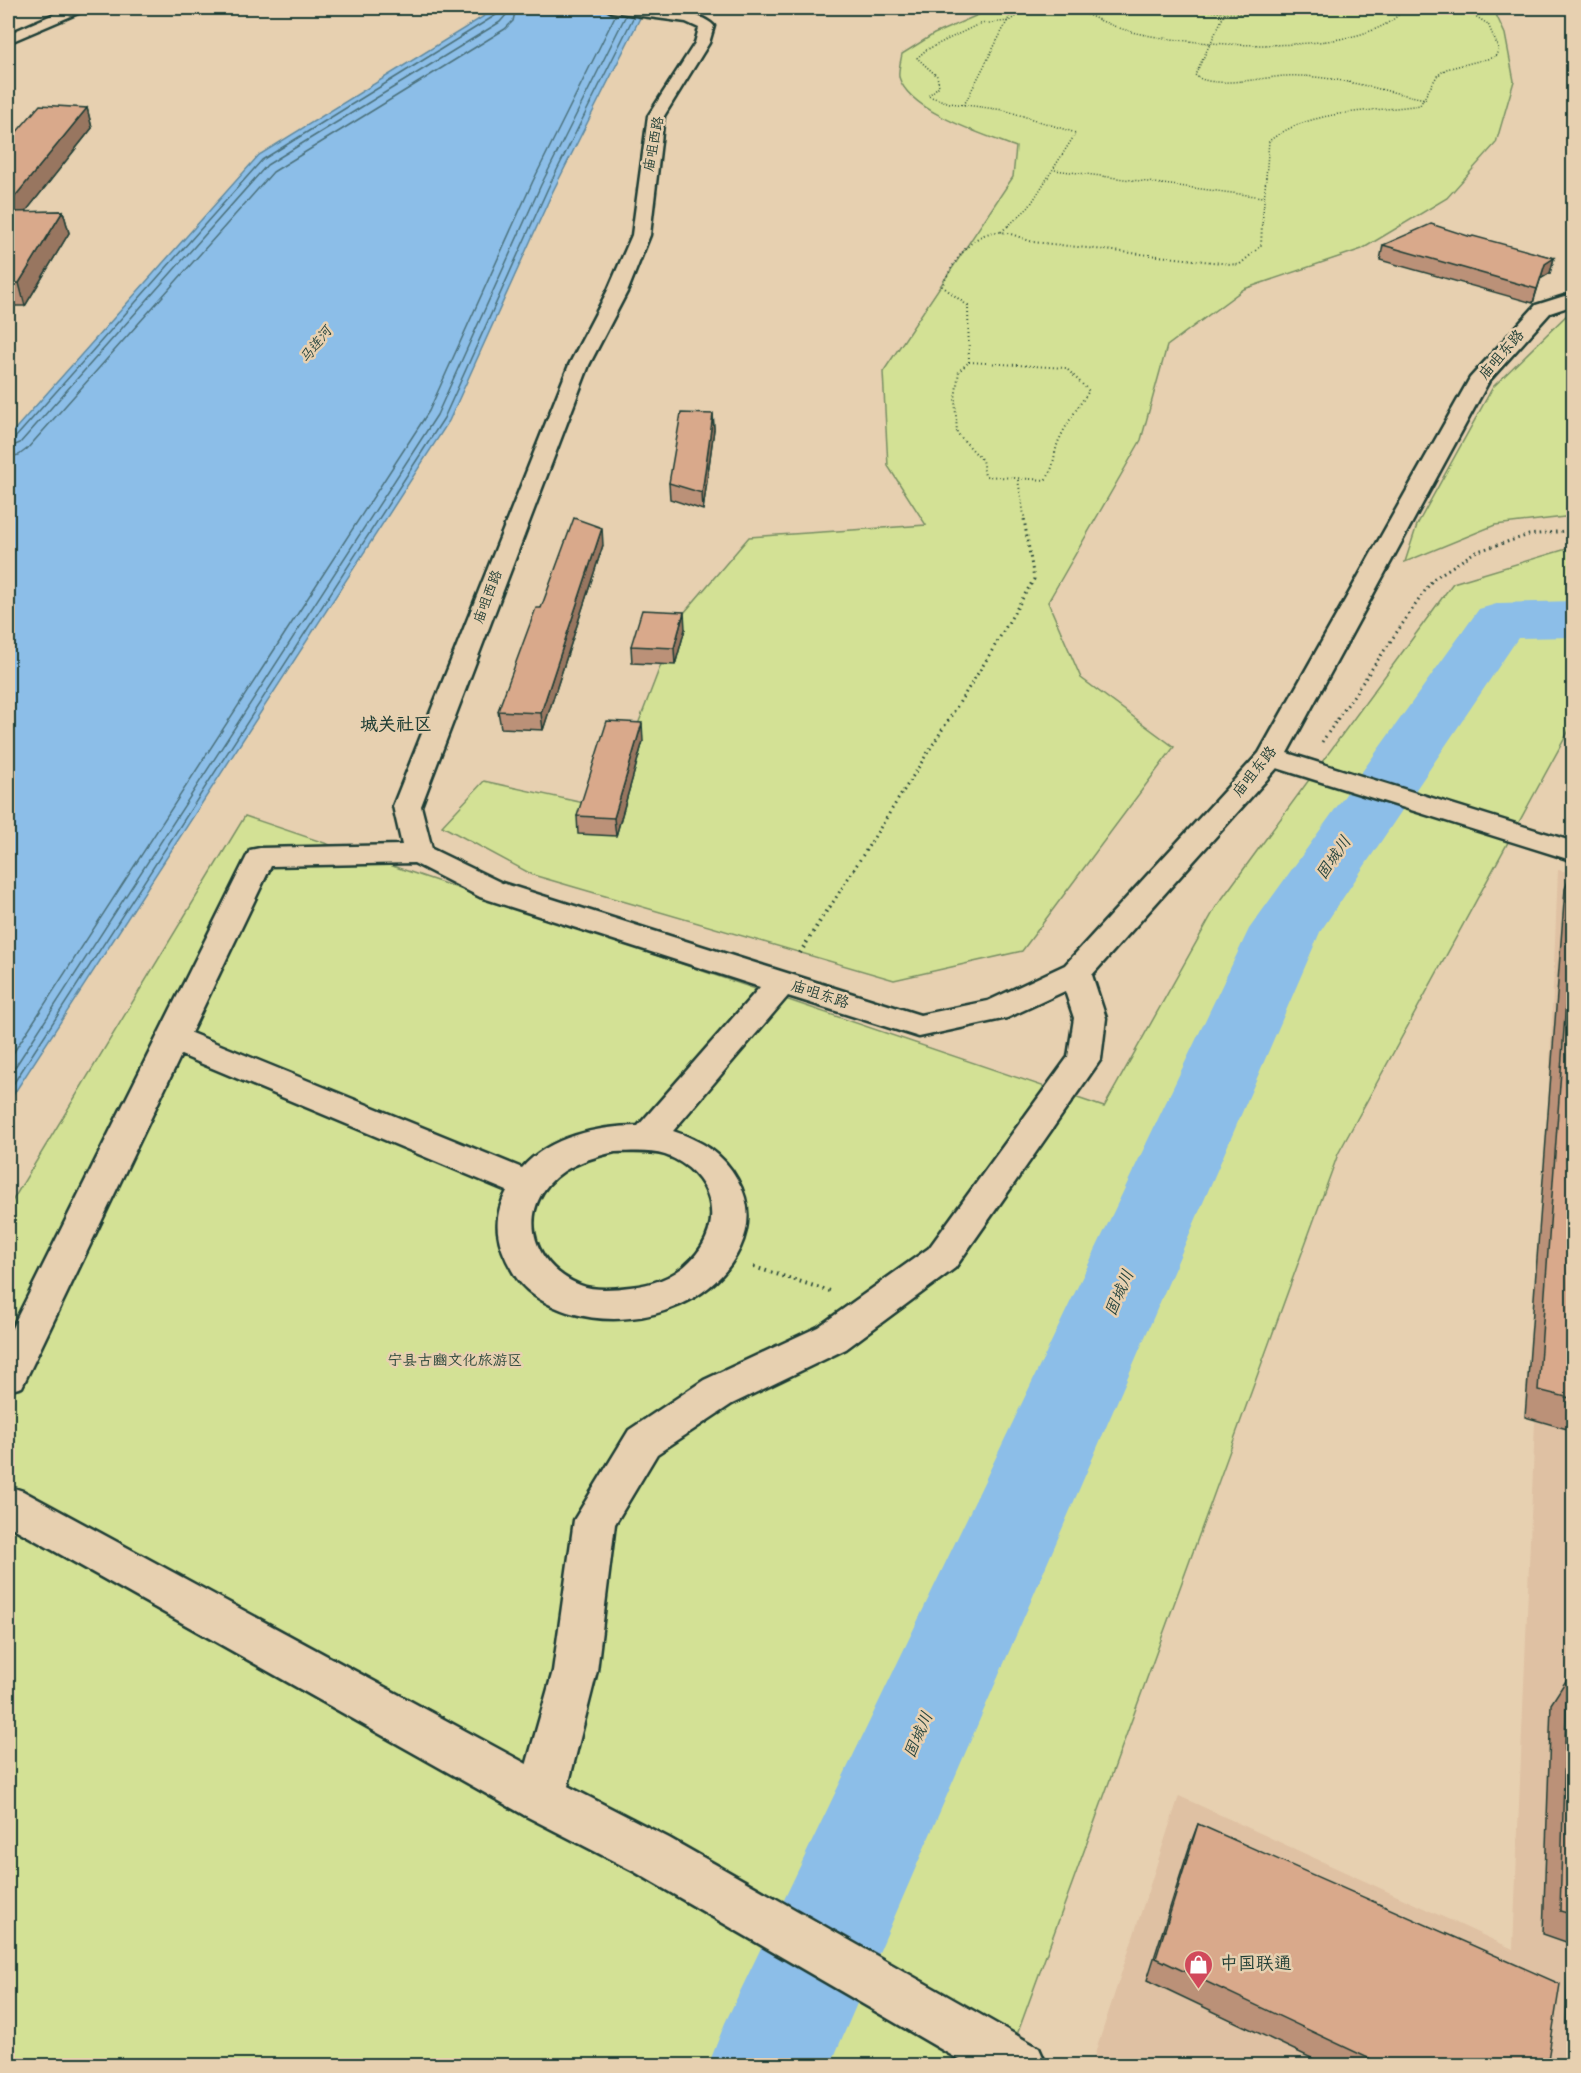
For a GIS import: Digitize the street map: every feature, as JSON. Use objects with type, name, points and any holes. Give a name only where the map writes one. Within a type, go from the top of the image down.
[{"type":"street","points":[[8,39],[78,8]]},
{"type":"street","name":"庙咀西路","points":[[419,854],[406,806],[579,365],[618,290],[640,235],[656,116],[702,43],[707,26],[689,18],[668,14],[612,8]]},
{"type":"street","name":"庙咀东路","points":[[782,983],[919,1026],[996,1010],[1076,973],[1271,757],[1480,378],[1543,309],[1574,299]]},
{"type":"street","points":[[1271,757],[1560,848]]},
{"type":"street","points":[[8,1375],[260,857],[419,854],[491,890],[782,983],[648,1139]]},
{"type":"street","points":[[541,1798],[575,1671],[580,1613],[596,1520],[643,1442],[718,1392],[832,1338],[942,1258],[1084,1059],[1090,1018],[1076,973]]},
{"type":"street","points":[[172,1038],[527,1185]]},
{"type":"street","points":[[615,1139],[648,1139],[678,1146],[703,1161],[722,1181],[731,1204],[730,1231],[719,1256],[695,1280],[662,1296],[624,1304],[586,1302],[552,1289],[527,1267],[515,1240],[515,1212],[527,1185],[550,1162],[581,1146],[615,1139]]},
{"type":"street","points":[[8,1504],[541,1798],[652,1855],[1021,2066]]},
{"type":"path","points":[[964,105],[1014,8]]},
{"type":"path","points":[[1000,232],[1029,207],[1055,170],[1076,133],[1004,110],[964,105],[928,96],[939,86],[937,76],[917,58],[926,50],[979,24],[1009,21],[1027,8]]},
{"type":"path","points":[[1073,8],[1101,21],[1136,32],[1210,44],[1277,45],[1337,39],[1382,27],[1399,16],[1404,8]]},
{"type":"path","points":[[1191,8],[1225,13],[1262,13],[1289,8]]},
{"type":"path","points":[[969,362],[968,306],[942,286],[951,267],[982,235],[1000,232],[1033,242],[1239,265],[1262,246],[1263,197],[1269,141],[1283,130],[1317,119],[1413,106],[1427,99],[1436,77],[1444,70],[1491,59],[1499,52],[1488,24],[1462,8],[1454,8]]},
{"type":"path","points":[[1225,13],[1195,75],[1203,80],[1222,81],[1271,76],[1311,77],[1427,99]]},
{"type":"path","points":[[1055,170],[1263,197]]},
{"type":"path","points":[[969,362],[1066,368],[1089,391],[1069,420],[1052,458],[1052,474],[1045,480],[1018,480],[985,476],[982,460],[957,433],[955,399],[959,371],[969,362]]},
{"type":"path","points":[[782,983],[987,659],[1034,579],[1018,480]]},
{"type":"path","points":[[1313,770],[1432,579],[1475,552],[1529,535],[1574,530]]},
{"type":"path","points":[[719,1256],[877,1305]]},
{"type":"shaded area","points":[[1558,870],[1573,873],[1573,2065],[1091,2066],[1179,1796],[1513,1949]]},
{"type":"green space","points":[[994,8],[1493,8],[1505,34],[1514,81],[1496,143],[1447,198],[1362,249],[1244,289],[1167,346],[1141,440],[1048,602],[1081,678],[1174,747],[1022,951],[894,980],[533,875],[442,826],[484,781],[606,808],[678,620],[749,537],[926,525],[888,466],[883,372],[1013,177],[1016,147],[950,121],[917,101],[906,90],[899,77],[899,68],[902,54],[934,34]]},
{"type":"green space","points":[[1571,311],[1574,311],[1573,516],[1495,525],[1405,562],[1417,525],[1493,387]]},
{"type":"green space","name":"宁县古豳文化旅游区","points":[[1573,547],[1573,723],[1338,1154],[1006,2065],[8,2065],[8,1208],[245,816],[1104,1107],[1216,907],[1453,583]]},
{"type":"water","name":"马连河","points":[[497,8],[655,8],[640,18],[553,191],[449,421],[8,1103],[8,437],[259,155]]},
{"type":"building","points":[[40,105],[87,108],[8,205],[8,142]]},
{"type":"building","points":[[63,211],[19,283],[8,283],[8,212]]},
{"type":"building","points":[[1431,224],[1471,237],[1554,258],[1545,264],[1537,289],[1383,245]]},
{"type":"building","points":[[681,413],[713,414],[702,493],[669,483]]},
{"type":"building","points":[[574,518],[602,528],[541,713],[498,711],[536,608],[541,608]]},
{"type":"building","points":[[642,610],[684,612],[674,648],[631,646]]},
{"type":"building","points":[[607,721],[642,723],[614,818],[577,816]]},
{"type":"building","points":[[1574,890],[1574,1399],[1538,1390]]},
{"type":"building","points":[[1567,1679],[1574,1680],[1574,1915],[1560,1911]]},
{"type":"building","points":[[1198,1824],[1560,1984],[1547,2066],[1385,2066],[1156,1958]]},
{"type":"waterway","name":"固城川","points":[[768,2066],[1285,929],[1500,621],[1574,619]]},
{"type":"place","name":"中国联通","points":[[1199,1990]]},
{"type":"district","name":"城关社区","points":[[396,725]]}]
